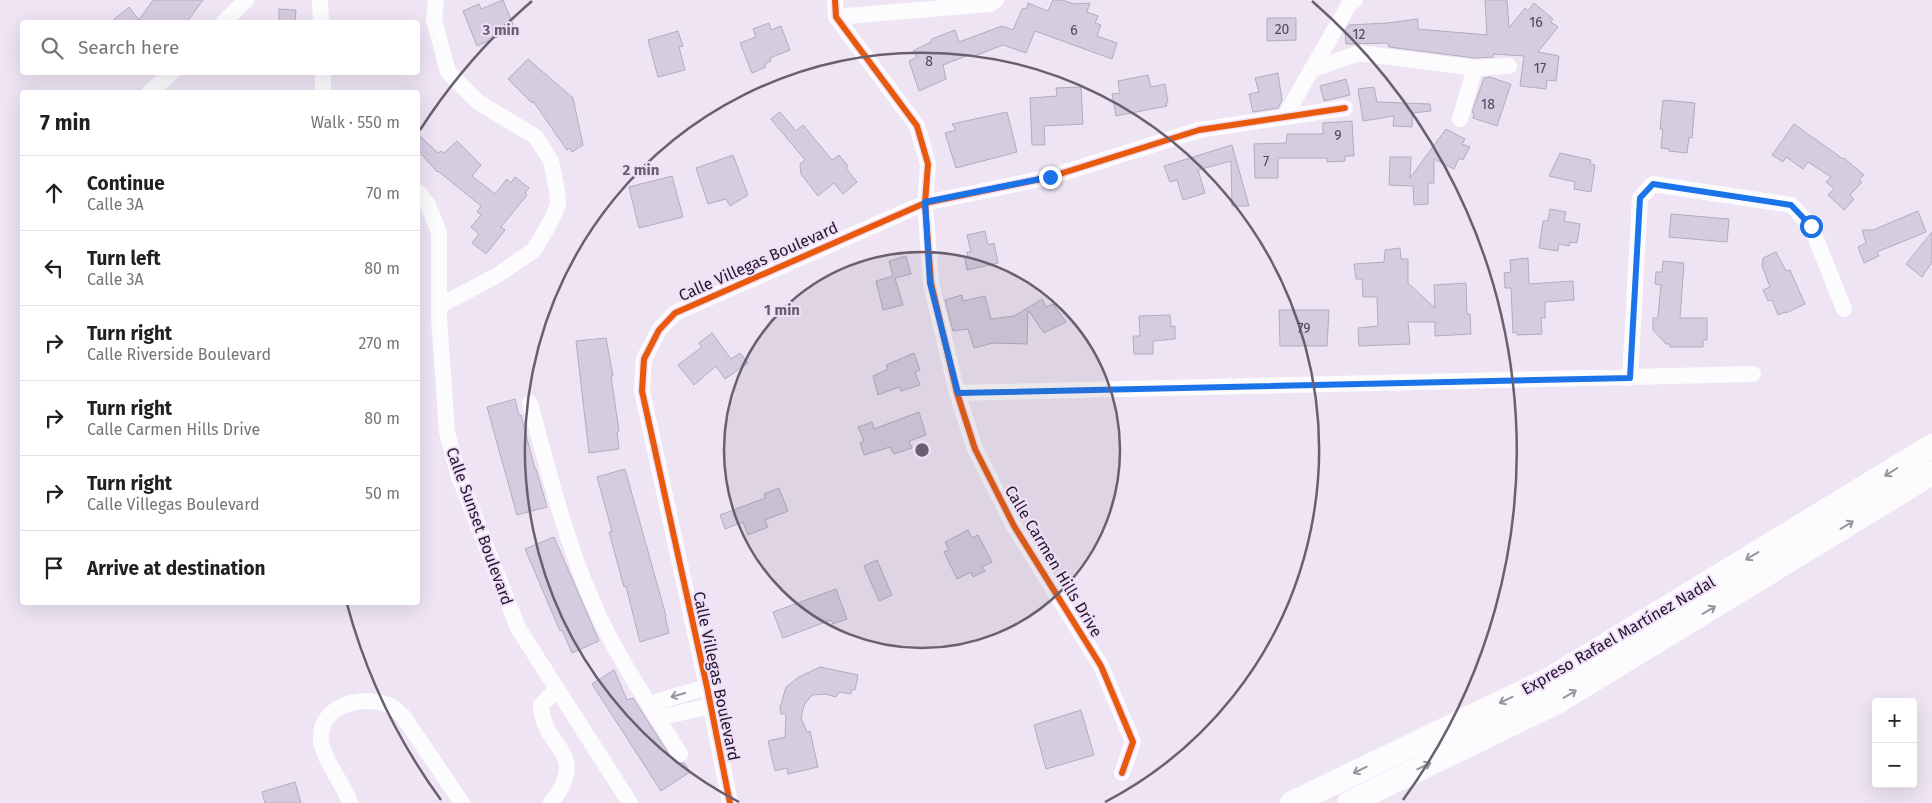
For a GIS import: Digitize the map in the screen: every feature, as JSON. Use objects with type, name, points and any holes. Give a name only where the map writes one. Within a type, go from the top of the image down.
[{"type":"highway","name":"Expreso Rafael Martínez Nadal","points":[[1292,803],[1550,679],[1932,446]]},
{"type":"highway","name":"Expreso Rafael Martínez Nadal","points":[[1349,803],[1557,702],[1932,473]]},
{"type":"street","points":[[226,20],[246,0]]},
{"type":"street","points":[[320,0],[321,20]]},
{"type":"street","points":[[436,0],[434,20],[448,72],[478,102],[536,137],[551,161],[558,205],[534,250],[496,276],[439,306]]},
{"type":"street","points":[[835,0],[836,17],[990,4],[996,0]]},
{"type":"street","points":[[1285,116],[1350,3],[1355,0]]},
{"type":"street","name":"Calle Carmen Hills Drive","points":[[836,17],[918,126],[928,164],[925,202],[930,283],[958,393],[975,449],[1014,526],[1100,666],[1133,742],[1122,773]]},
{"type":"street","points":[[1311,70],[1359,53],[1475,68],[1510,66]]},
{"type":"street","points":[[1460,119],[1475,68]]},
{"type":"street","points":[[152,90],[169,75]]},
{"type":"street","points":[[323,75],[324,90]]},
{"type":"street","name":"Calle Villegas Boulevard","points":[[730,803],[707,687],[642,391],[644,359],[660,330],[675,313],[925,202],[1050,177],[1199,130],[1344,108]]},
{"type":"street","points":[[1630,378],[1640,198],[1653,184],[1791,205],[1811,226],[1844,309]]},
{"type":"street","name":"Calle Sunset Boulevard","points":[[420,195],[428,205],[439,232],[439,306],[447,432],[458,474],[518,628],[630,803]]},
{"type":"street","points":[[958,393],[1753,374]]},
{"type":"street","points":[[530,402],[560,513],[593,603],[624,662],[680,754]]},
{"type":"street","points":[[649,704],[707,687]]},
{"type":"street","points":[[551,803],[567,778],[567,762],[541,717],[541,705],[557,689]]},
{"type":"street","points":[[350,803],[321,742],[321,729],[325,720],[335,709],[357,701],[367,700],[392,706],[403,716],[462,803]]},
{"type":"street","points":[[658,718],[710,706]]},
{"type":"building","points":[[153,0],[203,0],[188,20],[139,20]]},
{"type":"building","points":[[503,0],[515,29],[477,46],[463,11],[479,4],[481,9]]},
{"type":"building","points":[[1053,0],[1062,0],[1074,4],[1090,3],[1087,12],[1098,16],[1095,23],[1101,25],[1097,36],[1117,43],[1112,59],[1035,31],[1026,53],[1003,45],[972,57],[971,54],[943,65],[946,79],[919,91],[909,61],[917,57],[913,51],[931,42],[932,39],[955,30],[959,42],[1002,26],[1013,30],[1022,9],[1027,8],[1028,3],[1048,11]]},
{"type":"building","points":[[1485,0],[1507,0],[1509,28],[1525,8],[1528,11],[1534,3],[1553,19],[1551,22],[1558,27],[1538,52],[1559,56],[1556,81],[1547,80],[1546,89],[1520,86],[1524,56],[1494,54],[1493,57],[1475,58],[1389,47],[1388,43],[1346,44],[1345,31],[1349,25],[1418,19],[1418,29],[1487,35]]},
{"type":"building","points":[[129,7],[139,20],[113,20]]},
{"type":"building","points":[[279,9],[296,10],[295,20],[279,20]]},
{"type":"building","points":[[1267,18],[1296,18],[1296,40],[1267,41]]},
{"type":"building","points":[[769,23],[771,30],[781,26],[790,50],[770,58],[771,61],[765,64],[766,67],[752,73],[740,43],[756,37],[753,29]]},
{"type":"building","points":[[678,31],[683,46],[679,47],[685,70],[658,77],[648,40]]},
{"type":"building","points":[[528,59],[573,98],[583,145],[572,152],[570,148],[567,150],[533,101],[532,103],[508,79]]},
{"type":"building","points":[[1278,73],[1282,100],[1278,108],[1253,112],[1249,94],[1259,92],[1255,78]]},
{"type":"building","points":[[1148,75],[1151,87],[1165,84],[1167,106],[1116,116],[1112,94],[1120,93],[1118,81]]},
{"type":"building","points":[[1489,77],[1511,84],[1497,126],[1473,118],[1474,113],[1472,112],[1484,78]]},
{"type":"building","points":[[1346,79],[1350,95],[1324,101],[1320,86]]},
{"type":"building","points":[[1081,87],[1083,124],[1044,126],[1045,145],[1032,145],[1030,98],[1057,96],[1056,88]]},
{"type":"building","points":[[1374,87],[1377,102],[1430,104],[1431,111],[1413,113],[1412,127],[1393,126],[1394,116],[1363,121],[1358,89]]},
{"type":"building","points":[[1663,100],[1695,103],[1692,138],[1689,137],[1687,153],[1661,148],[1663,129],[1660,129]]},
{"type":"building","points":[[780,112],[796,131],[803,125],[832,160],[839,155],[857,182],[843,194],[834,183],[818,196],[801,174],[800,164],[805,160],[771,119]]},
{"type":"building","points":[[1007,112],[1017,152],[956,168],[945,133],[956,130],[952,124]]},
{"type":"building","points":[[1352,121],[1354,156],[1345,156],[1345,161],[1327,162],[1327,158],[1278,158],[1278,178],[1255,178],[1254,144],[1286,143],[1287,134],[1323,134],[1323,123]]},
{"type":"building","points":[[1794,124],[1844,158],[1864,175],[1859,180],[1862,182],[1850,195],[1854,199],[1844,210],[1828,195],[1834,189],[1826,182],[1831,177],[1808,162],[1803,169],[1786,157],[1783,162],[1772,155]]},
{"type":"building","points":[[1446,129],[1465,139],[1462,144],[1470,147],[1463,160],[1459,158],[1454,169],[1434,159],[1434,183],[1428,183],[1428,204],[1414,205],[1413,186],[1389,185],[1390,157],[1411,157],[1410,178]]},
{"type":"building","points":[[420,136],[438,153],[441,151],[444,153],[457,141],[481,165],[472,176],[495,194],[507,179],[511,183],[515,177],[529,188],[525,193],[527,195],[501,227],[505,230],[486,254],[472,243],[479,234],[471,227],[481,215],[477,212],[481,206],[437,172],[420,152]]},
{"type":"building","points":[[1232,145],[1249,206],[1232,206],[1231,161],[1198,170],[1205,193],[1183,200],[1177,180],[1170,182],[1164,166]]},
{"type":"building","points":[[1560,153],[1591,160],[1590,164],[1595,165],[1591,192],[1574,189],[1575,182],[1549,176]]},
{"type":"building","points":[[733,155],[748,195],[730,206],[726,199],[708,204],[696,168]]},
{"type":"building","points":[[672,176],[683,217],[639,228],[629,187]]},
{"type":"building","points":[[1550,209],[1566,212],[1564,221],[1580,224],[1577,243],[1570,242],[1569,246],[1559,244],[1558,251],[1539,248],[1543,221],[1548,221]]},
{"type":"building","points":[[1918,211],[1926,232],[1877,252],[1879,256],[1864,263],[1858,247],[1866,243],[1862,230],[1873,230]]},
{"type":"building","points":[[1671,214],[1729,219],[1727,242],[1669,237]]},
{"type":"building","points":[[985,231],[988,245],[994,243],[998,263],[967,270],[965,258],[968,257],[967,252],[971,252],[967,235]]},
{"type":"building","points":[[1932,232],[1932,262],[1922,277],[1906,264]]},
{"type":"building","points":[[1400,248],[1401,259],[1408,259],[1408,283],[1435,308],[1434,285],[1466,283],[1467,314],[1470,314],[1471,334],[1435,336],[1435,322],[1408,322],[1410,344],[1359,346],[1358,328],[1378,326],[1377,297],[1363,297],[1362,279],[1356,279],[1354,264],[1384,262],[1385,250]]},
{"type":"building","points":[[1776,252],[1786,271],[1790,270],[1805,304],[1778,315],[1772,300],[1768,301],[1763,290],[1770,287],[1762,266],[1763,258]]},
{"type":"building","points":[[906,256],[911,274],[895,278],[903,305],[883,310],[876,281],[893,276],[889,261]]},
{"type":"building","points":[[1528,258],[1529,284],[1573,281],[1574,300],[1545,302],[1545,318],[1541,318],[1542,334],[1517,335],[1517,332],[1513,333],[1511,288],[1505,288],[1504,273],[1511,272],[1510,260]]},
{"type":"building","points":[[1663,261],[1684,263],[1680,318],[1707,318],[1707,340],[1703,340],[1703,347],[1670,347],[1670,344],[1666,344],[1653,330],[1653,318],[1658,316],[1661,285],[1655,284],[1656,272],[1662,272]]},
{"type":"building","points":[[962,295],[963,301],[985,296],[991,319],[1014,316],[1042,299],[1046,307],[1053,304],[1066,322],[1044,333],[1028,310],[1027,344],[993,343],[974,348],[968,329],[953,331],[945,300]]},
{"type":"building","points":[[1279,310],[1329,310],[1327,346],[1280,346]]},
{"type":"building","points":[[1170,315],[1171,327],[1175,326],[1175,339],[1153,341],[1153,354],[1134,354],[1133,336],[1140,336],[1139,316]]},
{"type":"building","points":[[712,333],[731,359],[740,353],[748,363],[725,379],[716,366],[694,385],[678,365],[702,347],[699,343]]},
{"type":"building","points":[[606,338],[613,376],[611,376],[619,431],[617,432],[619,449],[589,453],[576,341]]},
{"type":"building","points":[[914,353],[920,370],[915,372],[920,385],[901,391],[899,387],[878,395],[873,376],[888,369],[886,365]]},
{"type":"building","points":[[515,399],[547,507],[517,515],[487,407]]},
{"type":"building","points":[[919,412],[926,435],[909,441],[912,448],[894,454],[890,447],[864,455],[860,443],[864,441],[858,427],[872,422],[874,429]]},
{"type":"building","points":[[625,469],[666,616],[669,633],[640,642],[626,586],[624,587],[609,532],[612,531],[597,477]]},
{"type":"building","points":[[779,488],[788,511],[765,520],[768,527],[748,535],[743,522],[725,529],[720,515],[765,498],[764,494]]},
{"type":"building","points":[[968,530],[972,538],[978,535],[992,562],[982,567],[985,571],[973,577],[971,572],[957,579],[944,552],[949,550],[945,542]]},
{"type":"building","points":[[554,537],[599,641],[572,653],[562,630],[560,631],[525,549]]},
{"type":"building","points":[[877,560],[892,595],[879,601],[864,566]]},
{"type":"building","points":[[836,589],[847,619],[833,624],[831,620],[783,638],[773,612]]},
{"type":"building","points":[[820,667],[858,675],[855,690],[851,690],[851,694],[839,692],[836,697],[825,694],[812,695],[804,705],[801,718],[807,732],[810,731],[818,767],[788,774],[787,768],[775,771],[768,741],[785,737],[786,714],[781,714],[780,708],[786,687],[799,677]]},
{"type":"building","points":[[614,670],[627,700],[633,698],[672,759],[676,763],[684,763],[690,772],[661,791],[592,684]]},
{"type":"building","points":[[1081,710],[1094,755],[1046,769],[1034,725]]},
{"type":"building","points":[[295,782],[301,803],[265,803],[262,792]]},
{"type":"cycle path","points":[[835,0],[836,17],[917,126],[928,164],[925,203],[931,283],[957,393],[975,449],[1014,526],[1101,666],[1133,742],[1122,773]]},
{"type":"cycle path","points":[[730,803],[707,687],[642,391],[644,359],[659,330],[675,313],[925,203],[1050,177],[1199,130],[1345,108]]},
{"type":"route","points":[[1050,177],[925,202],[930,283],[958,393],[1630,378],[1640,198],[1653,184],[1791,205],[1811,226]]}]
